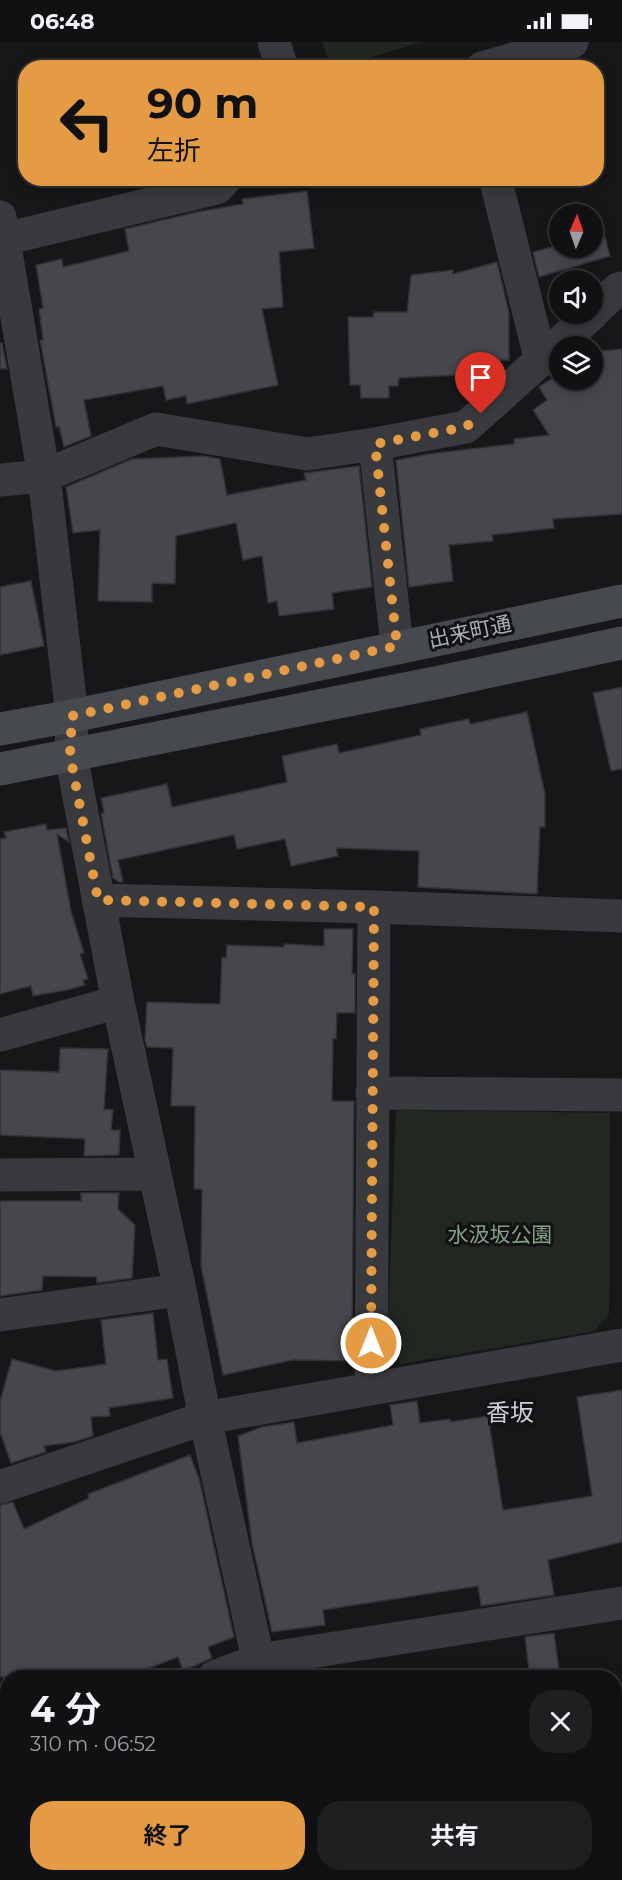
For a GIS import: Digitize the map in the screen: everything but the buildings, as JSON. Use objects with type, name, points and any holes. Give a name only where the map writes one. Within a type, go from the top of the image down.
[{"type":"main road","name":"出来町通","points":[[0,729],[622,601]]},
{"type":"main road","name":"出来町通","points":[[7,767],[440,682],[622,643]]},
{"type":"street","points":[[274,42],[280,60]]},
{"type":"street","points":[[510,60],[572,42]]},
{"type":"street","points":[[219,186],[2,228],[44,476],[72,716],[70,755],[118,1002],[260,1669],[622,1603]]},
{"type":"street","points":[[497,186],[541,361]]},
{"type":"street","points":[[603,303],[622,288]]},
{"type":"street","points":[[0,480],[44,476],[156,429],[307,454],[466,427],[580,324]]},
{"type":"street","points":[[375,444],[397,646]]},
{"type":"street","points":[[98,900],[622,916]]},
{"type":"street","points":[[371,1389],[374,907]]},
{"type":"street","points":[[0,1035],[118,1002]]},
{"type":"street","points":[[372,1093],[622,1095]]},
{"type":"street","points":[[0,1174],[155,1174]]},
{"type":"street","points":[[0,1315],[180,1290]]},
{"type":"street","points":[[0,1487],[205,1418],[622,1345]]},
{"type":"green space","points":[[322,42],[422,42],[360,60],[329,60]]},
{"type":"green space","name":"水汲坂公園","points":[[396,1110],[610,1113],[609,1314],[595,1331],[402,1364],[387,1350]]},
{"type":"district","name":"香坂","points":[[510,1413]]},
{"type":"route","points":[[371,1343],[374,907],[98,900],[70,755],[72,716],[397,646],[375,444],[466,427],[481,414]]}]
